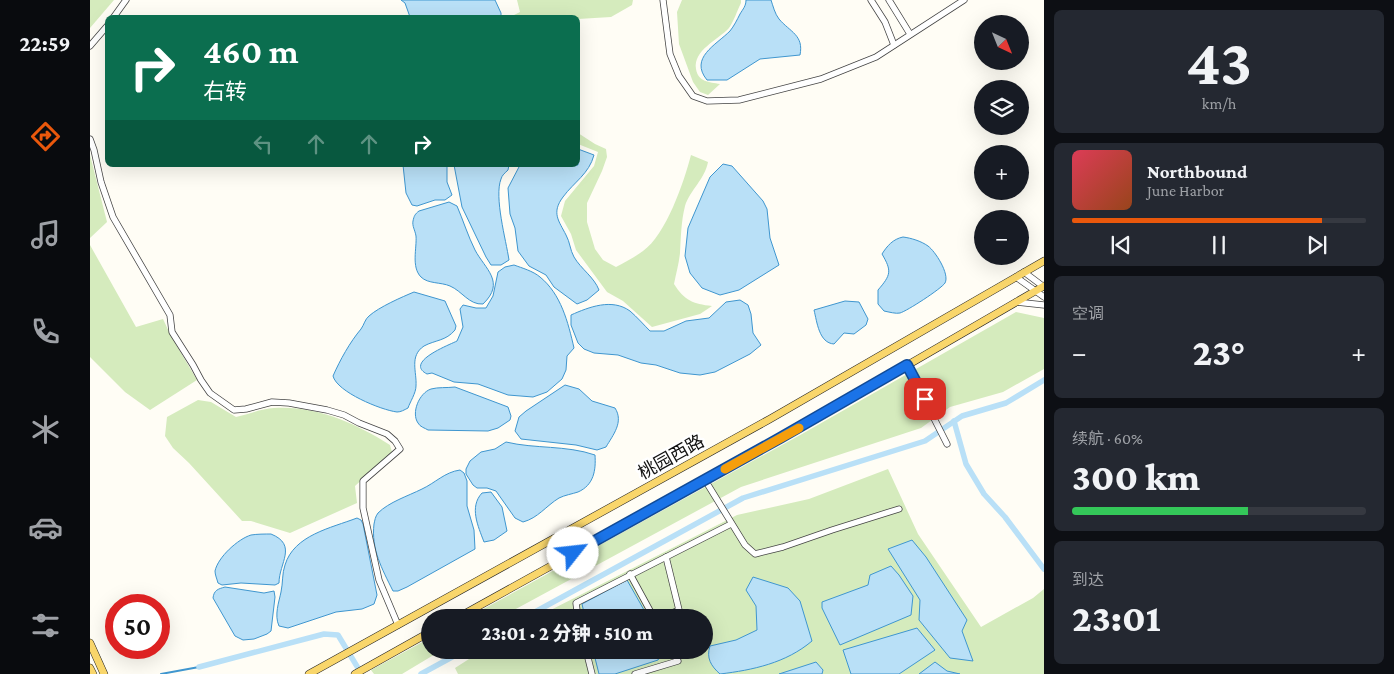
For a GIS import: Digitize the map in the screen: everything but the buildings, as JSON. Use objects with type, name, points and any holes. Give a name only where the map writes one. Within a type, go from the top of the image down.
[{"type":"main road","name":"桃园西路","points":[[309,674],[770,419],[1044,261]]},
{"type":"main road","name":"桃园西路","points":[[473,609],[706,480],[1044,287]]},
{"type":"main road","points":[[355,674],[421,637]]},
{"type":"main road","points":[[90,643],[104,674]]},
{"type":"main road","points":[[90,668],[92,674]]},
{"type":"street","points":[[115,15],[126,0]]},
{"type":"street","points":[[663,0],[670,54],[679,76],[693,96],[707,101],[739,100],[821,79],[876,57],[964,0]]},
{"type":"street","points":[[871,0],[885,22],[894,45]]},
{"type":"street","points":[[889,0],[910,34]]},
{"type":"street","points":[[90,46],[105,28]]},
{"type":"street","points":[[90,140],[101,182],[113,216],[170,315],[172,332],[210,393],[234,410],[246,410],[272,402],[327,410],[344,415],[360,424],[387,434],[395,441],[400,449],[363,481],[363,508],[379,580],[398,625]]},
{"type":"street","points":[[1024,272],[1044,287]]},
{"type":"street","points":[[1016,277],[1044,297]]},
{"type":"street","points":[[1016,302],[1044,305]]},
{"type":"street","points":[[907,365],[947,444]]},
{"type":"street","points":[[706,480],[744,546],[755,554],[783,548],[899,509]]},
{"type":"street","points":[[577,609],[576,603],[731,524]]},
{"type":"street","points":[[666,557],[679,609]]},
{"type":"street","points":[[630,574],[649,609]]},
{"type":"street","points":[[588,659],[592,674]]},
{"type":"street","points":[[634,674],[678,661],[677,659]]},
{"type":"green space","points":[[90,0],[114,0],[90,28]]},
{"type":"green space","points":[[517,0],[633,0],[632,5],[611,17],[580,19],[580,15],[514,15],[520,12]]},
{"type":"green space","points":[[682,0],[741,0],[729,28],[698,56],[696,69],[699,77],[708,82],[720,84],[708,95],[700,92],[693,82],[679,44],[677,12]]},
{"type":"green space","points":[[580,134],[606,149],[607,157],[587,203],[587,222],[595,249],[603,260],[616,267],[643,251],[659,233],[679,193],[691,155],[708,162],[704,174],[685,206],[680,257],[674,284],[681,294],[690,300],[712,306],[700,314],[652,327],[623,301],[607,292],[576,250],[571,234],[561,216],[565,201],[594,166],[598,152],[580,145]]},
{"type":"green space","points":[[90,155],[107,222],[90,238]]},
{"type":"green space","points":[[90,245],[136,327],[163,319],[197,380],[150,410],[125,392],[90,357]]},
{"type":"green space","points":[[1016,312],[1044,318],[1044,369],[1003,392],[950,407],[921,428],[741,487],[516,609],[483,609],[802,434]]},
{"type":"green space","points":[[198,400],[211,402],[236,417],[259,410],[289,408],[305,409],[335,417],[377,437],[390,445],[392,452],[355,486],[357,503],[290,533],[251,521],[242,521],[173,448],[165,436],[167,417]]},
{"type":"green space","points":[[888,469],[918,534],[981,627],[1033,598],[1044,589],[1044,674],[458,674],[455,668],[469,659],[713,659],[713,609],[553,609],[737,515],[809,499]]},
{"type":"green space","points":[[421,643],[421,659],[427,659],[402,674],[374,674],[371,670]]},
{"type":"water","points":[[401,0],[495,0],[501,15],[409,15],[405,3]]},
{"type":"water","points":[[746,0],[771,0],[779,19],[798,38],[801,48],[800,55],[760,59],[727,80],[707,80],[702,72],[701,65],[706,52],[731,29]]},
{"type":"water","points":[[580,150],[594,155],[585,173],[567,192],[557,208],[557,217],[574,257],[599,290],[587,300],[577,304],[554,287],[546,275],[529,266],[518,251],[515,228],[510,214],[508,188],[519,167],[580,167]]},
{"type":"water","points":[[723,164],[732,166],[763,201],[767,209],[770,238],[779,265],[739,290],[720,295],[702,288],[690,273],[685,256],[688,228],[710,177]]},
{"type":"water","points":[[403,167],[447,167],[447,182],[452,195],[445,200],[435,200],[417,206],[412,205],[406,193]]},
{"type":"water","points":[[454,167],[509,167],[501,178],[499,196],[501,219],[509,260],[501,265],[491,265],[462,207]]},
{"type":"water","points":[[449,202],[457,206],[475,250],[488,270],[493,282],[490,296],[483,304],[470,300],[450,286],[424,279],[416,268],[414,216],[419,211]]},
{"type":"water","points":[[903,237],[919,241],[931,249],[944,269],[946,279],[942,286],[924,300],[900,313],[894,313],[884,311],[878,304],[878,290],[889,273],[882,254],[891,243]]},
{"type":"water","points":[[514,265],[531,271],[540,277],[553,292],[563,309],[574,348],[567,356],[566,370],[562,379],[547,392],[533,397],[508,395],[478,384],[454,382],[432,373],[427,374],[421,369],[424,359],[430,354],[457,341],[463,327],[460,309],[463,305],[486,308],[493,296],[498,272],[505,267]]},
{"type":"water","points":[[414,292],[445,301],[456,326],[452,334],[419,350],[415,359],[416,386],[408,408],[397,412],[390,411],[351,394],[336,382],[333,376],[346,351],[368,317],[384,306]]},
{"type":"water","points":[[740,300],[748,305],[753,333],[761,345],[750,354],[715,372],[700,375],[680,373],[618,355],[594,353],[584,349],[578,343],[571,325],[571,315],[585,309],[608,304],[623,307],[630,311],[650,331],[664,331],[686,321],[709,318],[726,302]]},
{"type":"water","points":[[845,301],[859,302],[868,319],[866,325],[854,334],[844,333],[834,344],[829,343],[822,336],[814,310]]},
{"type":"water","points":[[565,385],[579,389],[592,401],[615,408],[618,423],[606,447],[597,450],[576,445],[521,439],[515,431],[519,417]]},
{"type":"water","points":[[455,387],[508,407],[511,416],[510,420],[498,428],[488,431],[428,430],[420,426],[415,414],[417,404],[423,395],[431,389]]},
{"type":"water","points":[[506,442],[573,450],[595,455],[595,466],[591,481],[583,489],[559,498],[538,515],[523,522],[515,518],[496,491],[487,488],[477,488],[466,474],[470,461],[481,452],[495,449]]},
{"type":"water","points":[[460,470],[464,473],[467,481],[467,506],[474,530],[475,549],[407,587],[393,591],[381,567],[374,542],[374,524],[377,514],[393,502],[427,487],[450,473]]},
{"type":"water","points":[[491,492],[502,507],[507,531],[494,540],[484,542],[479,530],[475,510],[478,498],[482,493]]},
{"type":"water","points":[[357,518],[363,524],[377,595],[374,604],[362,609],[336,612],[288,628],[279,626],[277,609],[282,589],[284,568],[296,546],[325,529]]},
{"type":"water","points":[[271,534],[284,543],[285,549],[279,583],[275,585],[241,583],[222,585],[218,583],[215,571],[220,560],[229,549],[240,540],[251,535]]},
{"type":"water","points":[[912,540],[926,557],[967,620],[962,631],[973,661],[950,658],[919,620],[920,600],[888,549]]},
{"type":"water","points":[[891,566],[913,596],[911,615],[840,645],[822,608],[822,602],[868,585],[870,575]]},
{"type":"water","points":[[753,577],[788,588],[800,601],[812,641],[791,655],[769,664],[720,674],[710,661],[710,659],[713,659],[713,645],[736,640],[757,630],[756,606],[746,590]]},
{"type":"water","points":[[627,580],[643,609],[583,609],[582,604]]},
{"type":"water","points":[[225,587],[264,593],[274,591],[271,631],[254,639],[243,640],[235,636],[213,598],[217,590]]},
{"type":"water","points":[[917,628],[935,650],[899,674],[851,674],[843,650]]},
{"type":"water","points":[[595,659],[658,659],[615,674],[599,674]]},
{"type":"water","points":[[816,662],[823,670],[822,674],[779,674]]},
{"type":"water","points":[[935,662],[947,671],[960,674],[919,674]]},
{"type":"waterway","points":[[540,609],[743,498],[925,441],[962,416],[1006,403],[1044,380]]},
{"type":"waterway","points":[[954,421],[966,464],[984,494],[1005,517],[1044,569]]},
{"type":"waterway","points":[[199,667],[324,634],[338,635],[361,673]]},
{"type":"waterway","points":[[421,674],[448,659]]},
{"type":"waterway","points":[[161,674],[199,667]]},
{"type":"slow traffic","points":[[725,469],[799,428]]},
{"type":"route","points":[[573,553],[907,365],[925,399]]}]
